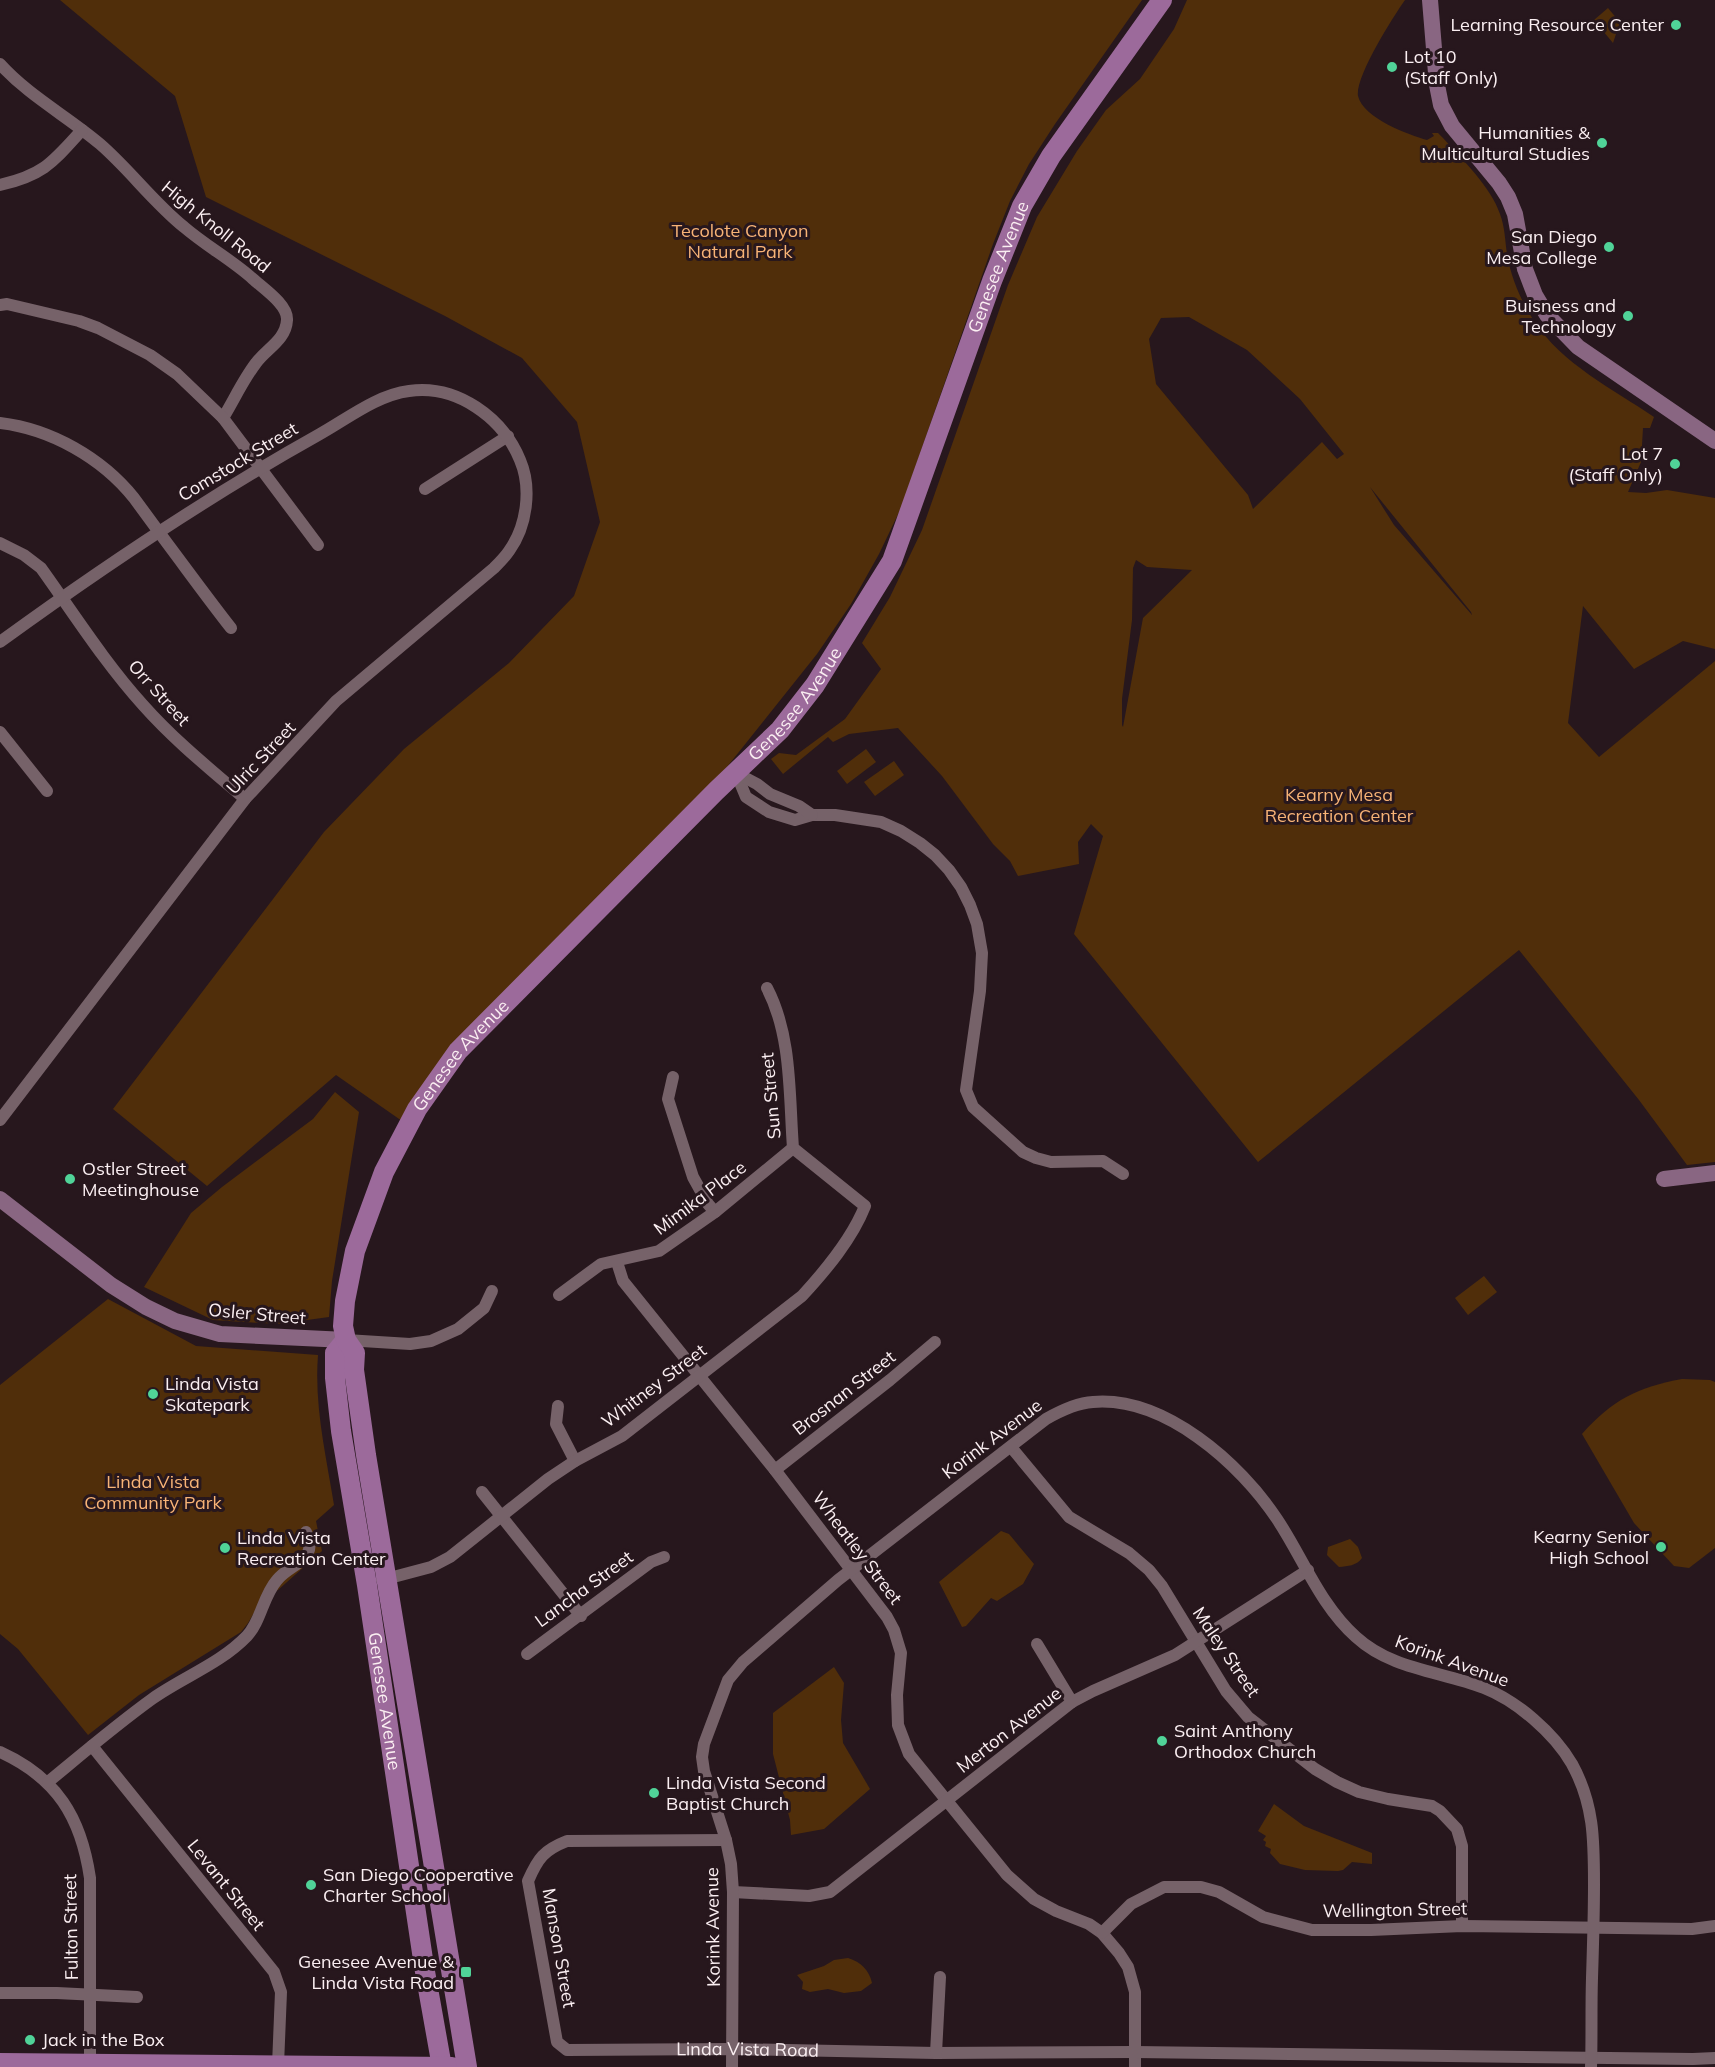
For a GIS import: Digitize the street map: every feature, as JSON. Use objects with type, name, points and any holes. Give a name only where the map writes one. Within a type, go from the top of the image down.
[{"type":"main road","name":"Genesee Avenue","points":[[467,2067],[376,1582],[341,1431],[335,1378],[335,1353],[346,1340],[343,1326],[345,1301],[355,1251],[384,1172],[417,1109],[458,1051],[716,791],[780,730],[815,685],[892,561],[992,281],[1022,206],[1051,156],[1162,0]]},
{"type":"main road","name":"Genesee Avenue","points":[[376,1582],[424,1966],[442,2067]]},
{"type":"main road","points":[[0,2063],[479,2067]]},
{"type":"street","points":[[1430,0],[1440,100],[1452,126],[1508,197],[1515,214],[1525,269],[1535,295],[1547,315],[1578,347],[1715,441]]},
{"type":"street","name":"High Knoll Road","points":[[0,64],[26,90],[100,144],[133,177],[149,197],[184,228],[243,270],[280,304],[288,318],[286,329],[280,339],[256,363],[223,418]]},
{"type":"street","points":[[0,185],[31,176],[52,163],[81,130]]},
{"type":"street","points":[[0,305],[7,304],[79,321],[98,328],[150,355],[177,374],[223,418],[318,545]]},
{"type":"street","name":"Comstock Street","points":[[0,642],[62,597],[259,468],[384,398],[410,391],[438,392],[465,400],[488,415],[508,436]]},
{"type":"street","points":[[0,423],[43,433],[74,447],[111,474],[133,497],[231,628]]},
{"type":"street","points":[[425,489],[508,436]]},
{"type":"street","name":"Ulric Street","points":[[0,1120],[245,799],[336,701],[494,568],[509,551],[522,525],[527,495],[521,462],[508,436]]},
{"type":"street","name":"Orr Street","points":[[0,543],[24,555],[41,568],[123,682],[144,706],[184,747],[245,799]]},
{"type":"street","points":[[0,732],[47,791]]},
{"type":"street","points":[[736,773],[746,797],[769,812],[795,820],[812,815],[881,822],[901,831],[935,855],[960,887],[977,924],[982,953],[980,991],[966,1090],[973,1107],[1023,1152],[1031,1156],[1051,1162],[1103,1161],[1123,1174]]},
{"type":"street","name":"Sun Street","points":[[767,988],[784,1031],[793,1148],[865,1206]]},
{"type":"street","points":[[673,1077],[668,1099],[693,1177],[715,1212]]},
{"type":"street","name":"Mimika Place","points":[[559,1295],[601,1264],[659,1251],[715,1212],[793,1148]]},
{"type":"street","points":[[1664,1179],[1715,1173]]},
{"type":"street","name":"Osler Street","points":[[0,1199],[111,1285],[146,1307],[175,1321],[220,1334],[410,1344],[431,1341],[458,1329],[484,1308],[492,1291]]},
{"type":"street","name":"Whitney Street","points":[[376,1582],[431,1567],[450,1557],[575,1461],[622,1436],[802,1296],[818,1279],[858,1223],[865,1206]]},
{"type":"street","name":"Wheatley Street","points":[[617,1262],[623,1281],[775,1470],[887,1617],[894,1630],[901,1653],[897,1695],[898,1725],[909,1754],[1007,1875],[1034,1899],[1056,1911],[1089,1924],[1102,1933],[1119,1953],[1128,1967],[1135,1992],[1135,2067]]},
{"type":"street","name":"Brosnan Street","points":[[775,1470],[891,1380],[935,1342]]},
{"type":"street","name":"Korink Avenue","points":[[732,2067],[733,1892],[731,1864],[726,1840],[704,1772],[702,1757],[704,1744],[728,1680],[742,1662],[852,1569],[1046,1419],[1061,1411],[1090,1402],[1110,1401],[1139,1406],[1169,1420],[1201,1440],[1222,1457],[1257,1492],[1277,1519],[1331,1611],[1357,1638],[1382,1655],[1412,1668],[1484,1688],[1515,1704],[1543,1728],[1571,1763],[1586,1794],[1593,1829],[1592,2062]]},
{"type":"street","points":[[558,1406],[556,1424],[575,1461]]},
{"type":"street","name":"Maley Street","points":[[1011,1447],[1069,1517],[1129,1553],[1149,1570],[1162,1586],[1226,1691],[1248,1716],[1315,1769],[1337,1782],[1359,1792],[1388,1800],[1432,1806],[1457,1829],[1462,1846],[1462,1926]]},
{"type":"street","points":[[482,1492],[581,1616]]},
{"type":"street","points":[[48,1782],[153,1698],[222,1658],[249,1634],[277,1579],[305,1558],[310,1548],[306,1532]]},
{"type":"street","name":"Lancha Street","points":[[526,1654],[581,1616],[651,1562],[664,1557]]},
{"type":"street","name":"Merton Avenue","points":[[733,1892],[809,1896],[830,1892],[1072,1702],[1175,1655],[1308,1570]]},
{"type":"street","points":[[1037,1644],[1072,1702]]},
{"type":"street","name":"Levant Street","points":[[92,1746],[274,1972],[281,1992],[278,2065]]},
{"type":"street","name":"Fulton Street","points":[[0,1752],[31,1767],[48,1782],[72,1814],[86,1853],[90,1878],[90,2065]]},
{"type":"street","name":"Manson Street","points":[[572,2051],[557,2042],[528,1881],[536,1862],[550,1847],[567,1841],[726,1840]]},
{"type":"street","name":"Wellington Street","points":[[1102,1933],[1131,1904],[1164,1887],[1201,1887],[1219,1892],[1263,1917],[1312,1930],[1462,1926],[1692,1929],[1715,1926]]},
{"type":"street","points":[[936,2053],[940,1977]]},
{"type":"street","points":[[0,1993],[136,1996]]},
{"type":"street","name":"Linda Vista Road","points":[[572,2051],[732,2049],[936,2053],[1135,2052],[1592,2062],[1715,2058]]},
{"type":"green space","name":"Tecolote Canyon Natural Park","points":[[60,0],[1142,0],[1055,124],[1029,164],[1010,201],[901,508],[851,604],[817,654],[703,797],[402,1121],[336,1075],[207,1186],[113,1109],[324,832],[404,749],[509,663],[574,596],[600,522],[577,422],[522,358],[445,316],[206,197],[175,96]]},
{"type":"green space","name":"Kearny Mesa Recreation Center","points":[[1187,0],[1405,0],[1362,75],[1358,96],[1362,104],[1377,118],[1399,130],[1427,140],[1434,136],[1432,133],[1438,133],[1443,138],[1475,174],[1496,204],[1503,224],[1507,254],[1514,280],[1534,321],[1573,363],[1654,417],[1650,428],[1643,428],[1641,462],[1628,492],[1646,493],[1667,490],[1715,498],[1715,649],[1683,641],[1634,669],[1583,606],[1568,723],[1599,757],[1715,661],[1715,1162],[1687,1165],[1639,1100],[1519,950],[1258,1162],[1074,934],[1103,836],[1091,824],[1078,842],[1079,864],[1018,876],[1010,861],[993,844],[942,776],[898,728],[849,734],[833,742],[828,737],[783,774],[771,759],[779,753],[796,755],[845,719],[881,669],[862,643],[890,597],[922,530],[1008,285],[1037,217],[1077,151],[1106,110],[1140,79],[1174,29]],"holes":[[[1189,317],[1247,350],[1300,399],[1344,454],[1337,459],[1322,442],[1253,509],[1248,495],[1156,384],[1149,339],[1161,318]],[[1370,487],[1472,615],[1394,525]],[[1136,560],[1147,567],[1192,570],[1143,618],[1123,727],[1122,699],[1132,620],[1133,568]]]},
{"type":"green space","points":[[1608,8],[1628,32],[1621,31],[1616,34],[1613,43],[1594,20]]},
{"type":"green space","points":[[866,749],[876,762],[847,784],[837,771]]},
{"type":"green space","points":[[894,761],[904,775],[875,796],[864,782]]},
{"type":"green space","points":[[335,1092],[359,1112],[332,1281],[329,1317],[278,1324],[213,1320],[144,1287],[191,1213],[313,1119]]},
{"type":"green space","points":[[1484,1276],[1497,1292],[1468,1315],[1455,1298]]},
{"type":"green space","name":"Linda Vista Community Park","points":[[108,1299],[196,1346],[318,1355],[319,1412],[334,1505],[316,1521],[322,1551],[278,1590],[263,1597],[241,1632],[139,1695],[88,1735],[18,1649],[0,1634],[0,1385]]},
{"type":"green space","points":[[1682,1379],[1715,1382],[1715,1548],[1689,1568],[1674,1566],[1634,1523],[1582,1434],[1604,1412],[1627,1397],[1652,1386]]},
{"type":"green space","points":[[1001,1531],[1009,1534],[1034,1564],[1023,1584],[997,1601],[991,1598],[966,1626],[962,1627],[939,1582]]},
{"type":"green space","points":[[1350,1539],[1358,1547],[1362,1558],[1349,1566],[1339,1567],[1327,1555],[1328,1547]]},
{"type":"green space","points":[[834,1667],[844,1683],[841,1720],[843,1743],[870,1789],[824,1829],[791,1835],[790,1820],[773,1754],[773,1713]]},
{"type":"green space","points":[[1274,1804],[1304,1826],[1372,1853],[1372,1864],[1352,1862],[1343,1870],[1338,1871],[1305,1870],[1280,1864],[1270,1853],[1271,1849],[1265,1846],[1266,1842],[1263,1840],[1266,1836],[1258,1831]]},
{"type":"green space","points":[[848,1958],[864,1967],[872,1983],[861,1991],[844,1993],[828,1989],[810,1992],[802,1989],[803,1982],[797,1975],[824,1966],[834,1960]]},
{"type":"place","name":"Learning Resource Center","points":[[1676,25]]},
{"type":"place","name":"Lot 10 (Staff Only)","points":[[1392,67]]},
{"type":"place","name":"Humanities & Multicultural Studies","points":[[1602,143]]},
{"type":"place","name":"San Diego Mesa College","points":[[1609,247]]},
{"type":"place","name":"Buisness and Technology","points":[[1628,316]]},
{"type":"place","name":"Lot 7 (Staff Only)","points":[[1675,464]]},
{"type":"place","name":"Ostler Street Meetinghouse","points":[[70,1179]]},
{"type":"place","name":"Linda Vista Skatepark","points":[[153,1394]]},
{"type":"place","name":"Kearny Senior High School","points":[[1661,1547]]},
{"type":"place","name":"Linda Vista Recreation Center","points":[[225,1548]]},
{"type":"place","name":"Saint Anthony Orthodox Church","points":[[1162,1741]]},
{"type":"place","name":"Linda Vista Second Baptist Church","points":[[654,1793]]},
{"type":"place","name":"San Diego Cooperative Charter School","points":[[311,1885]]},
{"type":"place","name":"Genesee Avenue & Linda Vista Road","points":[[466,1972]]},
{"type":"place","name":"Jack in the Box","points":[[30,2040]]}]
